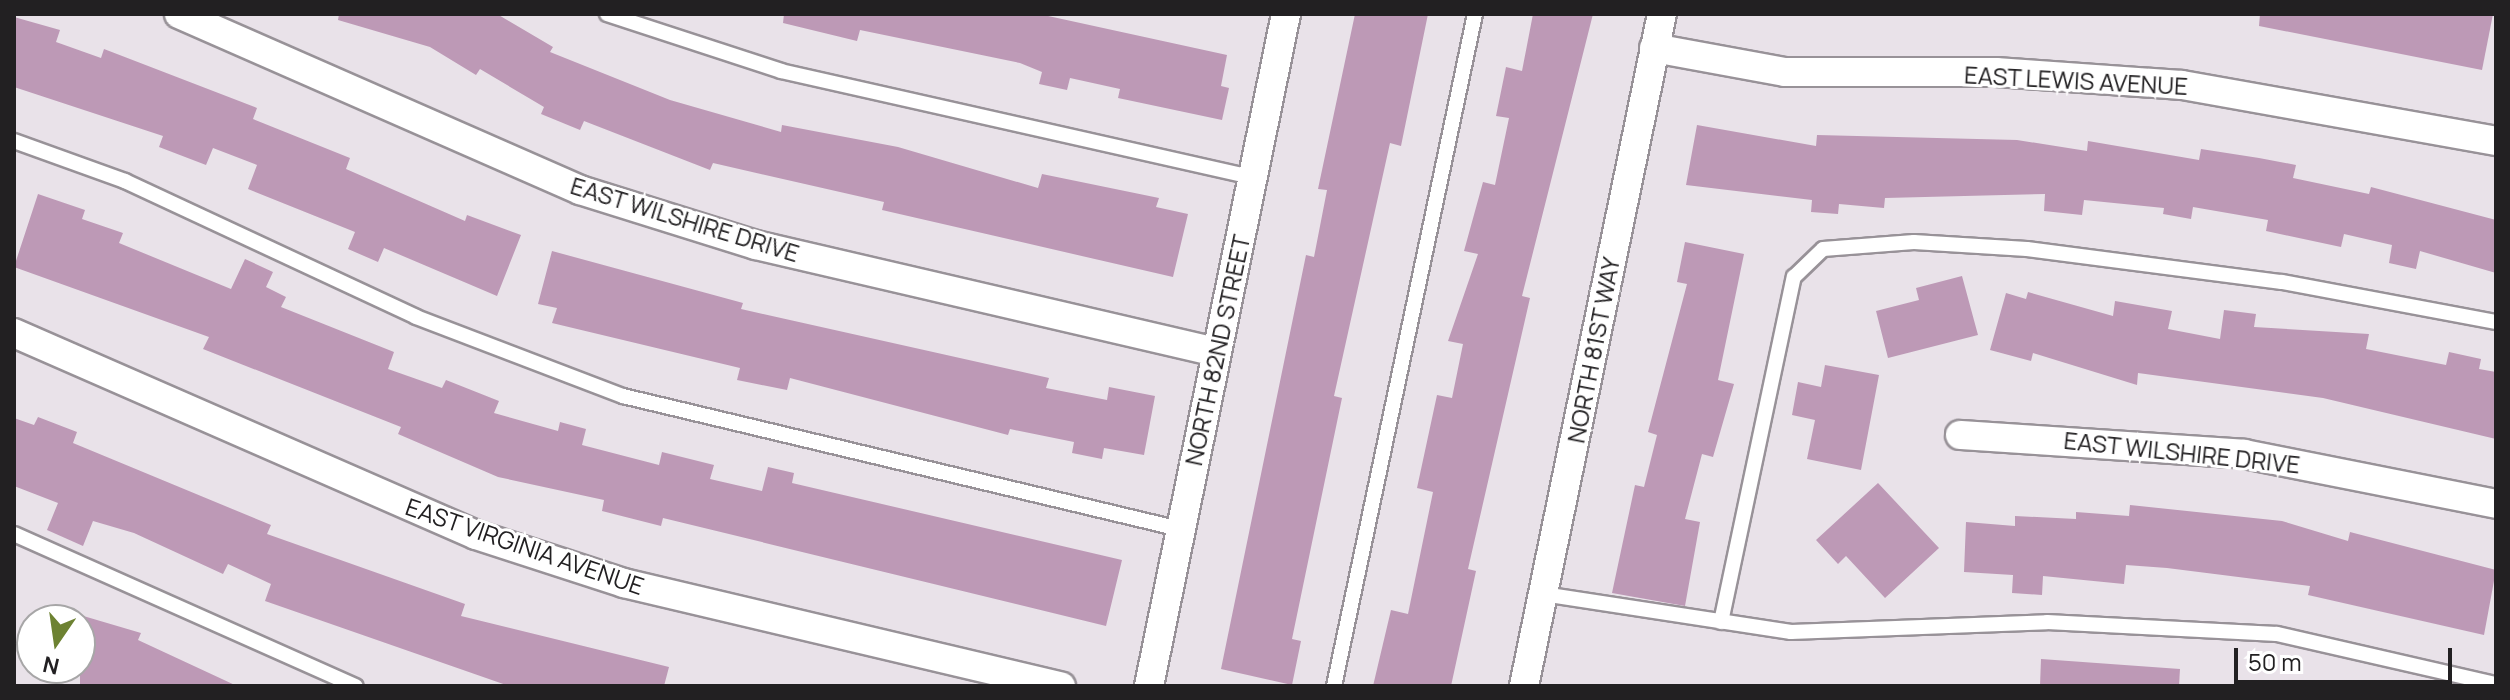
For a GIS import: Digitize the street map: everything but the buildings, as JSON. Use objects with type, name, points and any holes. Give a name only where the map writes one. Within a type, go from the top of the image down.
[{"type":"street","name":"EAST WILSHIRE DRIVE","points":[[179,14],[580,190],[756,245],[1216,352]]},
{"type":"street","name":"NORTH 82ND STREET","points":[[1149,686],[1286,14]]},
{"type":"street","name":"NORTH 81ST WAY","points":[[1524,686],[1662,14]]},
{"type":"street","name":"EAST LEWIS AVENUE","points":[[1654,48],[1785,72],[1996,72],[2182,85],[2340,108],[2496,141]]},
{"type":"street","name":"EAST VIRGINIA AVENUE","points":[[14,333],[212,416],[332,478],[476,535],[624,583],[1061,686]]},
{"type":"street","name":"EAST WILSHIRE DRIVE","points":[[1960,435],[2244,454],[2496,504]]},
{"type":"lane","points":[[607,14],[781,71],[1252,177]]},
{"type":"lane","points":[[1334,686],[1475,14]]},
{"type":"lane","points":[[14,141],[125,181],[416,317],[623,396],[1180,529]]},
{"type":"lane","points":[[1721,622],[1794,277],[1823,249],[1914,242],[2027,249],[2282,282],[2496,322]]},
{"type":"lane","points":[[14,534],[356,686]]},
{"type":"lane","points":[[1543,594],[1791,632],[2047,622],[2277,634],[2496,684]]}]
